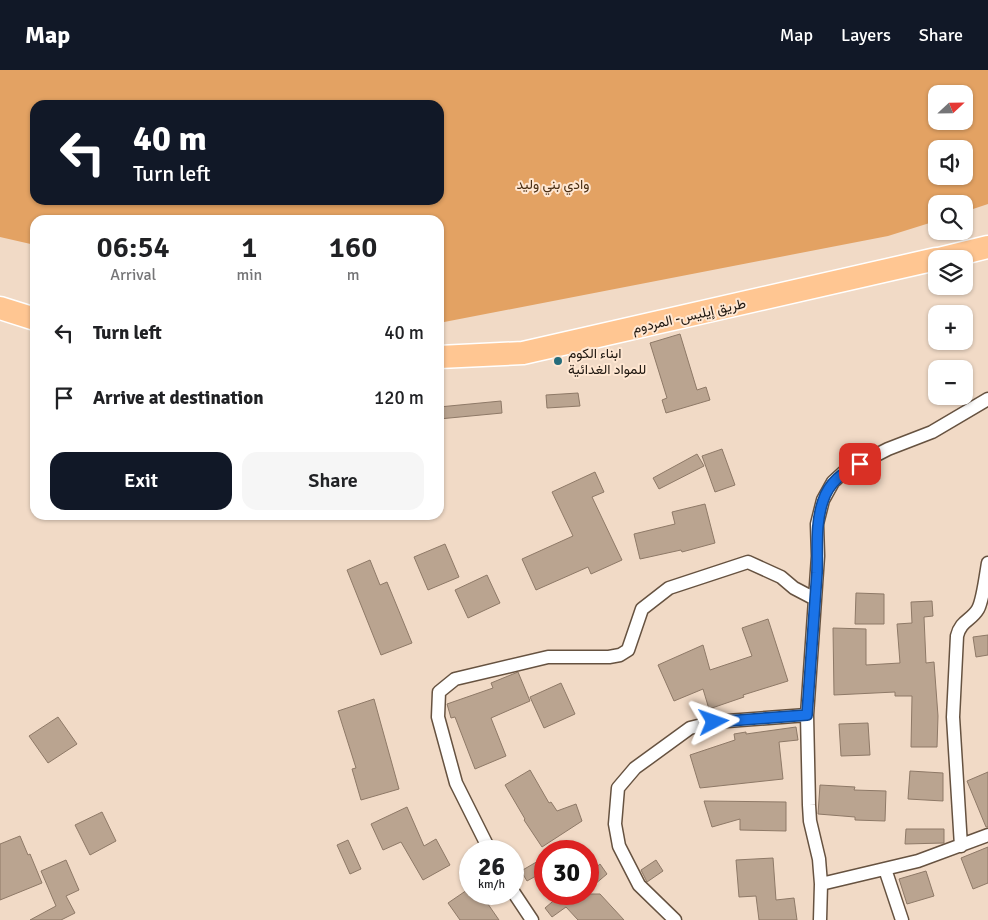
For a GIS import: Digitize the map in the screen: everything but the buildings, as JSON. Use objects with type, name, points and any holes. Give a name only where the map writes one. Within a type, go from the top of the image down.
[{"type":"highway","name":"طريق إيليس- المردوم","points":[[973,251],[988,247]]},
{"type":"highway","name":"طريق إيليس- المردوم","points":[[444,357],[523,353],[928,261]]},
{"type":"highway","points":[[0,308],[30,317]]},
{"type":"street","points":[[820,920],[821,884],[819,859],[810,821],[807,715],[816,599],[817,524],[823,500],[833,482],[845,472],[888,449],[932,432],[988,399]]},
{"type":"street","points":[[484,840],[456,783],[438,717],[439,692],[455,679],[548,657],[609,657],[620,655],[628,650],[642,609],[668,588],[748,562],[781,577],[794,588],[816,599]]},
{"type":"street","points":[[961,846],[953,717],[957,636],[960,626],[974,615],[980,604],[988,563]]},
{"type":"street","points":[[675,920],[639,885],[620,846],[615,824],[618,788],[635,768],[690,728],[714,722],[807,715]]},
{"type":"street","points":[[821,884],[918,861],[988,835]]},
{"type":"street","points":[[885,869],[902,920]]},
{"type":"street","points":[[522,905],[532,920]]},
{"type":"green space","name":"وادي بني وليد","points":[[0,70],[988,70],[988,204],[973,209],[973,195],[928,195],[928,224],[888,236],[444,322],[444,215],[30,215],[30,244],[0,237]]},
{"type":"place","name":"ابناء الكوم للمواد الغدائية","points":[[558,361]]},
{"type":"route","points":[[714,722],[807,715],[816,599],[817,524],[823,500],[833,482],[845,472],[860,464]]}]
